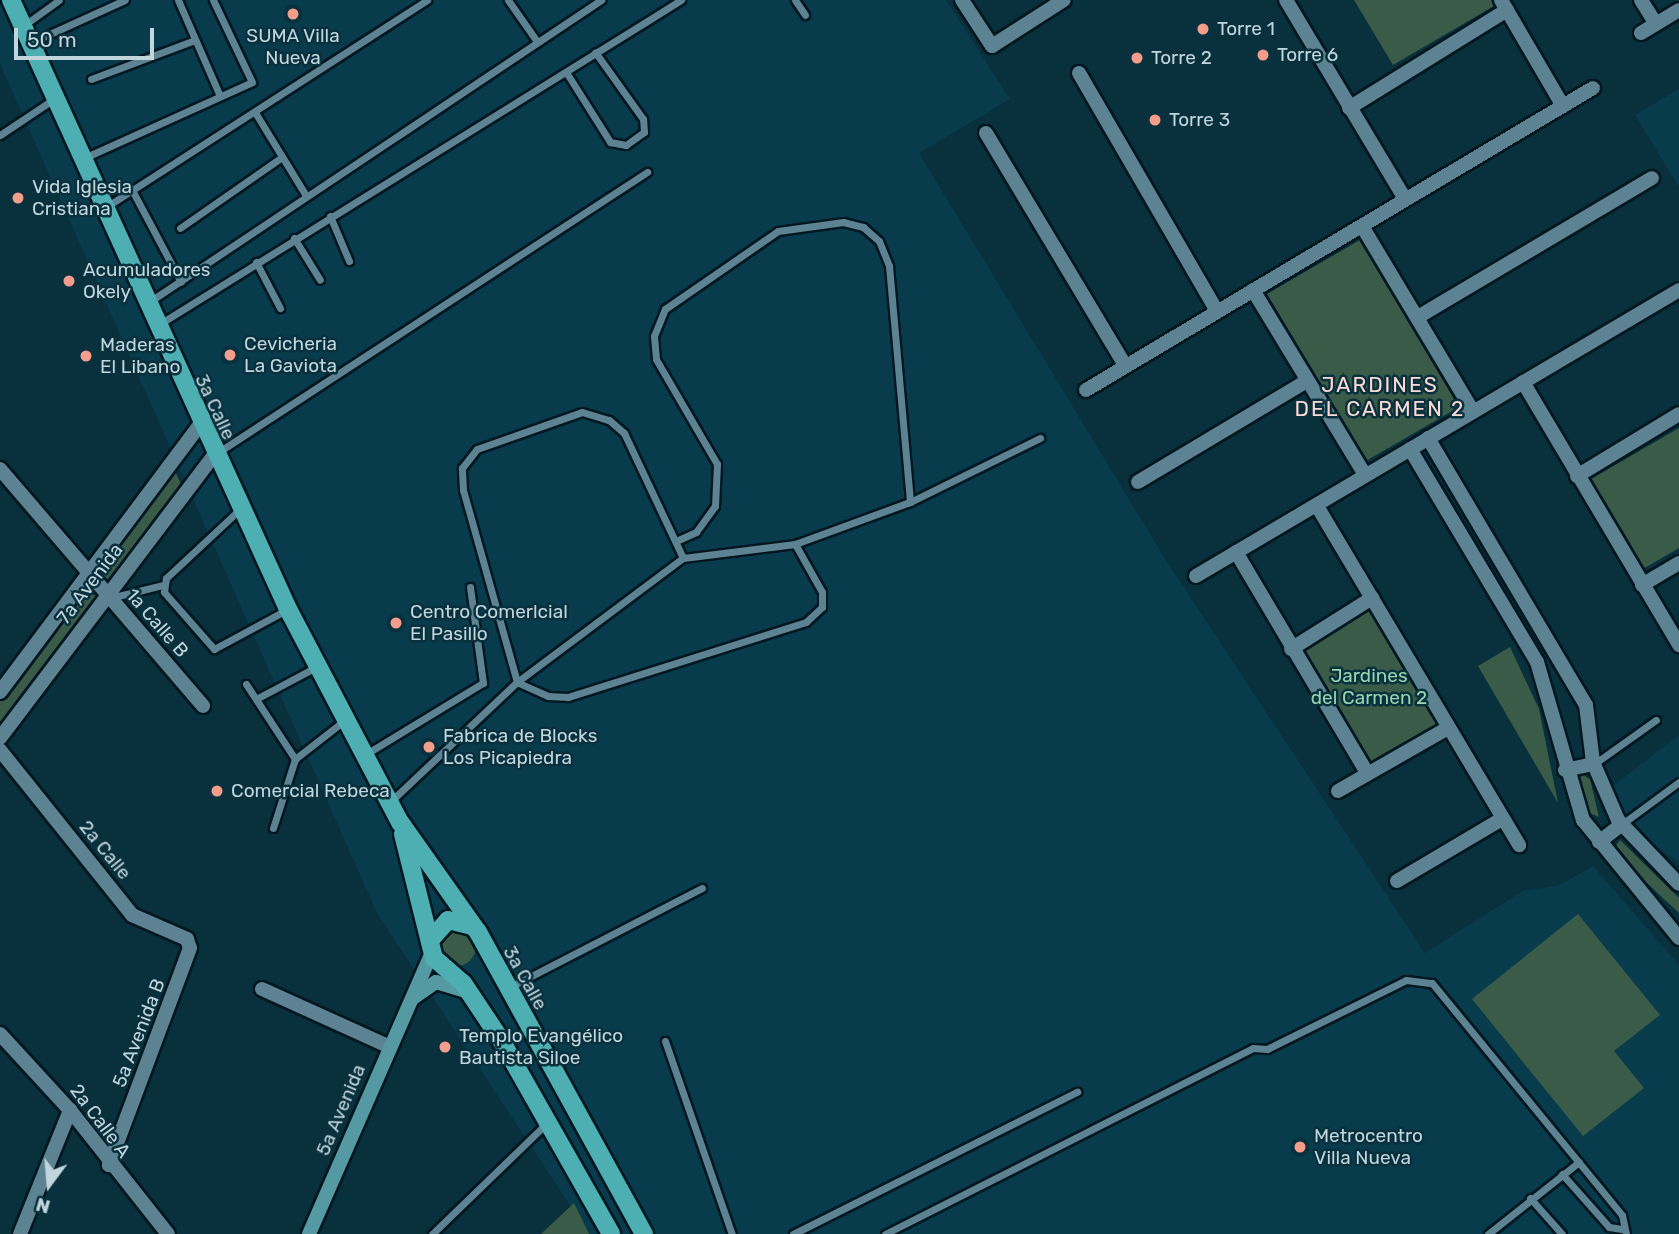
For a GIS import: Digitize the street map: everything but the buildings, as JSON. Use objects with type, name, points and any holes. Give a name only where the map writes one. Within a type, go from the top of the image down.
[{"type":"main road","name":"3a Calle","points":[[11,0],[155,327],[288,609],[400,822],[472,926],[644,1234]]},
{"type":"main road","name":"3a Calle","points":[[400,822],[431,946],[472,996],[549,1121],[611,1234]]},
{"type":"main road","points":[[431,946],[448,920],[472,926]]},
{"type":"main road","name":"5a Avenida","points":[[309,1234],[410,1001],[431,946]]},
{"type":"main road","points":[[410,1001],[436,982],[472,996]]},
{"type":"street","points":[[962,0],[992,46],[1064,0]]},
{"type":"street","points":[[1641,0],[1656,24]]},
{"type":"street","points":[[1288,1],[1405,199]]},
{"type":"street","points":[[1349,108],[1504,5],[1563,106]]},
{"type":"street","points":[[1641,33],[1679,10]]},
{"type":"street","points":[[1079,73],[1217,311]]},
{"type":"street","points":[[1086,390],[1593,88]]},
{"type":"street","points":[[986,133],[1125,365]]},
{"type":"street","points":[[1418,317],[1651,178]]},
{"type":"street","points":[[1362,226],[1472,410]]},
{"type":"street","points":[[1253,290],[1365,475]]},
{"type":"street","points":[[1196,576],[1317,506],[1472,410],[1678,293]]},
{"type":"street","points":[[1138,482],[1307,381]]},
{"type":"street","points":[[1523,382],[1679,645]]},
{"type":"street","points":[[1577,476],[1679,414]]},
{"type":"street","name":"7a Avenida","points":[[0,692],[200,425]]},
{"type":"street","points":[[1428,438],[1586,705],[1594,764],[1622,824],[1679,884]]},
{"type":"street","points":[[1410,449],[1537,662],[1565,770],[1598,842],[1679,938]]},
{"type":"street","name":"7a Avenida","points":[[0,738],[214,455]]},
{"type":"street","name":"1a Calle B","points":[[0,470],[203,706]]},
{"type":"street","points":[[1317,506],[1519,845]]},
{"type":"street","points":[[1478,560],[1493,550]]},
{"type":"street","points":[[1236,552],[1367,774]]},
{"type":"street","points":[[1642,585],[1679,563]]},
{"type":"street","points":[[1291,649],[1372,598]]},
{"type":"street","points":[[1537,662],[1556,653]]},
{"type":"street","points":[[1338,791],[1448,728]]},
{"type":"street","name":"2a Calle","points":[[0,750],[132,915],[187,939],[189,955]]},
{"type":"street","points":[[1565,770],[1594,764]]},
{"type":"street","points":[[1397,881],[1502,819]]},
{"type":"street","points":[[1598,842],[1622,824]]},
{"type":"street","name":"5a Avenida B","points":[[109,1165],[189,955]]},
{"type":"street","points":[[262,989],[390,1046]]},
{"type":"street","name":"2a Calle A","points":[[0,1034],[70,1110],[109,1165],[168,1234]]},
{"type":"street","points":[[20,1234],[70,1110]]},
{"type":"lane","points":[[26,35],[60,0]]},
{"type":"lane","points":[[26,35],[125,0]]},
{"type":"lane","points":[[178,0],[220,96]]},
{"type":"lane","points":[[80,159],[252,82],[213,0]]},
{"type":"lane","points":[[103,210],[256,114],[427,0]]},
{"type":"lane","points":[[508,0],[536,40]]},
{"type":"lane","points":[[146,304],[305,194],[536,40],[601,0]]},
{"type":"lane","points":[[155,327],[294,238],[681,0]]},
{"type":"lane","points":[[795,0],[805,15]]},
{"type":"lane","points":[[91,79],[195,40]]},
{"type":"lane","points":[[566,72],[610,142],[626,145],[644,132],[643,119],[595,52]]},
{"type":"lane","points":[[0,135],[54,99]]},
{"type":"lane","points":[[256,114],[305,194]]},
{"type":"lane","points":[[180,228],[282,157]]},
{"type":"lane","points":[[214,455],[646,172]]},
{"type":"lane","points":[[132,190],[180,282]]},
{"type":"lane","points":[[330,216],[349,261]]},
{"type":"lane","points":[[676,541],[696,532],[715,506],[717,464],[656,359],[654,336],[666,309],[778,231],[843,222],[863,227],[879,241],[889,266],[910,502]]},
{"type":"lane","points":[[294,238],[320,280]]},
{"type":"lane","points":[[256,262],[280,308]]},
{"type":"lane","points":[[683,558],[624,433],[609,420],[583,412],[477,449],[462,468],[463,490],[517,682],[548,696],[568,697],[806,622],[822,607],[821,592],[795,544]]},
{"type":"lane","points":[[390,803],[517,682],[683,558],[795,544],[910,502],[1040,438]]},
{"type":"lane","points":[[108,596],[163,585],[239,510]]},
{"type":"lane","points":[[163,585],[214,649],[288,609]]},
{"type":"lane","points":[[365,754],[483,683],[470,587]]},
{"type":"lane","points":[[256,699],[319,665]]},
{"type":"lane","points":[[246,684],[295,759]]},
{"type":"lane","points":[[273,828],[295,759],[346,719]]},
{"type":"lane","points":[[1594,764],[1656,720]]},
{"type":"lane","points":[[1622,824],[1679,782]]},
{"type":"lane","points":[[506,989],[702,888]]},
{"type":"lane","points":[[885,1234],[1252,1048],[1267,1049],[1406,980],[1432,983],[1622,1215],[1624,1231],[1609,1227],[1562,1174]]},
{"type":"lane","points":[[665,1041],[732,1234]]},
{"type":"lane","points":[[793,1234],[1077,1092]]},
{"type":"lane","points":[[432,1234],[549,1121]]},
{"type":"lane","points":[[1488,1234],[1530,1198],[1579,1162]]},
{"type":"lane","points":[[1530,1198],[1562,1234]]},
{"type":"shaded area","points":[[0,0],[946,0],[1010,99],[919,153],[1167,562],[1425,953],[1523,891],[1560,885],[1593,866],[1679,965],[1679,1234],[589,1234],[377,913],[0,64]]},
{"type":"shaded area","points":[[1679,89],[1679,187],[1635,115]]},
{"type":"shaded area","points":[[1679,735],[1679,862],[1646,840],[1624,814],[1613,786]]},
{"type":"green space","points":[[1354,0],[1491,0],[1494,6],[1393,65]]},
{"type":"green space","name":"Jardines del Carmen 2","points":[[1360,240],[1459,407],[1366,461],[1267,294]]},
{"type":"green space","points":[[1679,428],[1679,548],[1643,569],[1591,479]]},
{"type":"green space","points":[[171,463],[184,490],[0,738],[0,692]]},
{"type":"green space","name":"Jardines del Carmen 2","points":[[1369,610],[1437,724],[1368,764],[1301,650]]},
{"type":"green space","points":[[1510,647],[1539,709],[1558,803],[1478,666]]},
{"type":"green space","points":[[1583,775],[1590,779],[1599,817],[1587,812],[1577,781]]},
{"type":"green space","points":[[1620,840],[1679,898],[1679,913],[1633,870],[1615,847]]},
{"type":"green space","points":[[1578,914],[1660,1015],[1614,1051],[1644,1088],[1583,1136],[1472,999]]},
{"type":"green space","points":[[456,926],[464,927],[470,932],[475,938],[475,954],[470,960],[464,965],[456,966],[448,965],[442,960],[437,954],[436,946],[437,938],[442,932],[448,927]]},
{"type":"green space","points":[[574,1203],[589,1234],[541,1234]]},
{"type":"place","name":"SUMA Villa Nueva","points":[[293,14]]},
{"type":"place","name":"Torre 1","points":[[1203,29]]},
{"type":"place","name":"Torre 6","points":[[1263,55]]},
{"type":"place","name":"Torre 2","points":[[1137,58]]},
{"type":"place","name":"Torre 3","points":[[1155,120]]},
{"type":"place","name":"Vida Iglesia Cristiana","points":[[18,198]]},
{"type":"place","name":"Acumuladores Okely","points":[[69,281]]},
{"type":"place","name":"Cevicheria La Gaviota","points":[[230,355]]},
{"type":"place","name":"Maderas El Libano","points":[[86,356]]},
{"type":"place","name":"Centro Comerlcial El Pasillo","points":[[396,623]]},
{"type":"place","name":"Fabrica de Blocks Los Picapiedra","points":[[429,747]]},
{"type":"place","name":"Comercial Rebeca","points":[[217,791]]},
{"type":"place","name":"Templo Evangélico Bautista Siloe","points":[[445,1047]]},
{"type":"place","name":"Metrocentro Villa Nueva","points":[[1300,1147]]},
{"type":"district","name":"JARDINES DEL CARMEN 2","points":[[1380,397]]}]
